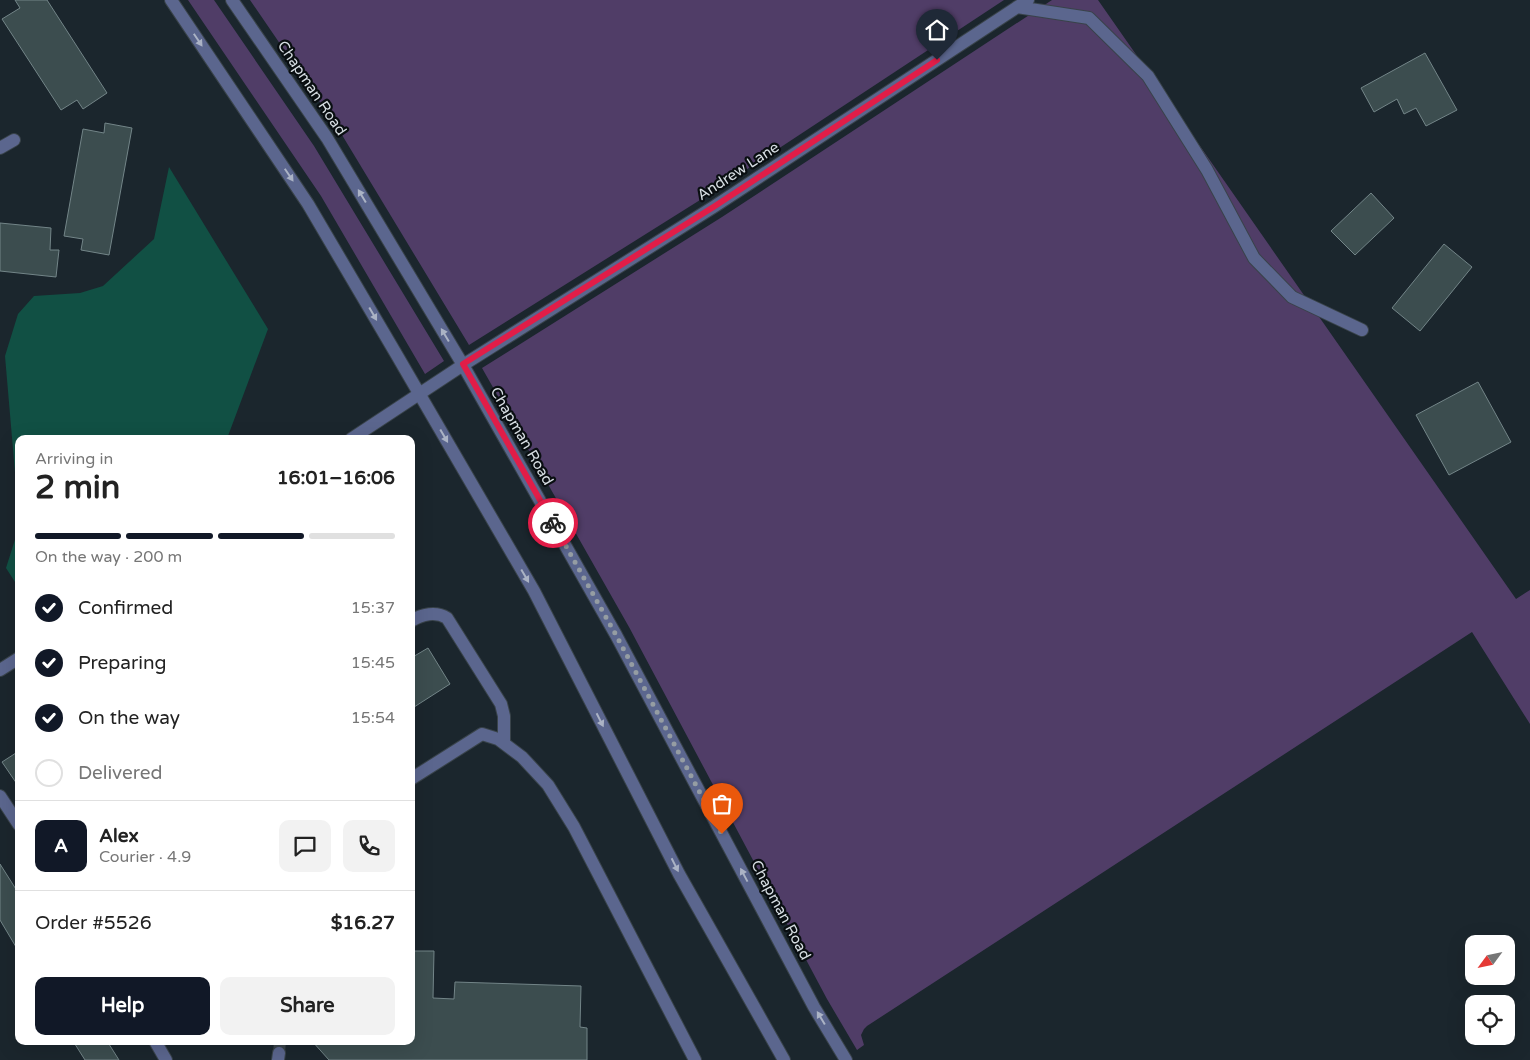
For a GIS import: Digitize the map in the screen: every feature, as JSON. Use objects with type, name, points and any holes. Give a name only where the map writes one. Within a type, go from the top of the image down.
[{"type":"street","points":[[170,0],[308,204],[534,592],[679,874],[784,1060]]},
{"type":"street","name":"Chapman Road","points":[[232,0],[327,138],[463,364],[616,635],[814,1007],[846,1060]]},
{"type":"street","name":"Andrew Lane","points":[[356,435],[463,364],[715,206],[1028,0]]},
{"type":"street","points":[[1017,7],[1088,18],[1148,76],[1206,170],[1254,258],[1292,296],[1362,330]]},
{"type":"street","points":[[0,148],[14,140]]},
{"type":"street","points":[[415,618],[430,614],[442,615],[447,618],[501,704],[504,716],[504,743]]},
{"type":"street","points":[[0,670],[15,661]]},
{"type":"street","points":[[415,776],[482,734],[498,739],[522,757],[548,785],[574,827],[695,1060]]},
{"type":"street","points":[[0,796],[15,819]]},
{"type":"street","points":[[157,1045],[166,1060]]},
{"type":"shaded area","points":[[188,0],[214,0],[314,146],[444,361],[425,374],[321,196]]},
{"type":"shaded area","points":[[250,0],[1004,0],[708,195],[469,345],[339,130]]},
{"type":"shaded area","points":[[1052,0],[1098,0],[1516,599],[1530,590],[1530,724],[1472,632],[867,1026],[861,1035],[864,1045],[857,1050],[827,999],[629,627],[482,368],[722,217]]},
{"type":"shaded area","points":[[169,167],[268,329],[228,435],[15,435],[15,472],[5,356],[18,314],[34,296],[80,293],[103,286],[154,239]]},
{"type":"shaded area","points":[[15,540],[15,582],[6,568]]},
{"type":"building","points":[[15,0],[47,0],[107,93],[83,109],[77,100],[61,110],[2,19],[20,8]]},
{"type":"building","points":[[1425,53],[1457,110],[1426,126],[1416,108],[1404,114],[1397,99],[1374,112],[1361,88]]},
{"type":"building","points":[[105,123],[132,128],[109,255],[81,250],[83,239],[64,236],[83,129],[104,133]]},
{"type":"building","points":[[1371,193],[1394,218],[1355,255],[1331,231]]},
{"type":"building","points":[[0,223],[51,228],[50,250],[59,250],[56,277],[0,271]]},
{"type":"building","points":[[1444,244],[1472,267],[1420,331],[1392,308]]},
{"type":"building","points":[[1478,382],[1511,442],[1449,475],[1416,415]]},
{"type":"building","points":[[428,648],[450,684],[415,706],[415,656]]},
{"type":"building","points":[[15,754],[15,781],[2,762]]},
{"type":"building","points":[[0,864],[15,888],[15,945],[0,920]]},
{"type":"building","points":[[415,951],[434,951],[433,998],[454,999],[455,982],[581,986],[580,1027],[587,1028],[587,1060],[329,1060],[316,1045],[415,1045]]},
{"type":"building","points":[[76,1045],[110,1045],[119,1060],[85,1060]]},
{"type":"tunnel","points":[[279,1053],[280,1045]]},
{"type":"way so far","points":[[553,523],[616,635],[722,834]]},
{"type":"route","points":[[553,523],[463,364],[715,206],[937,60]]}]
